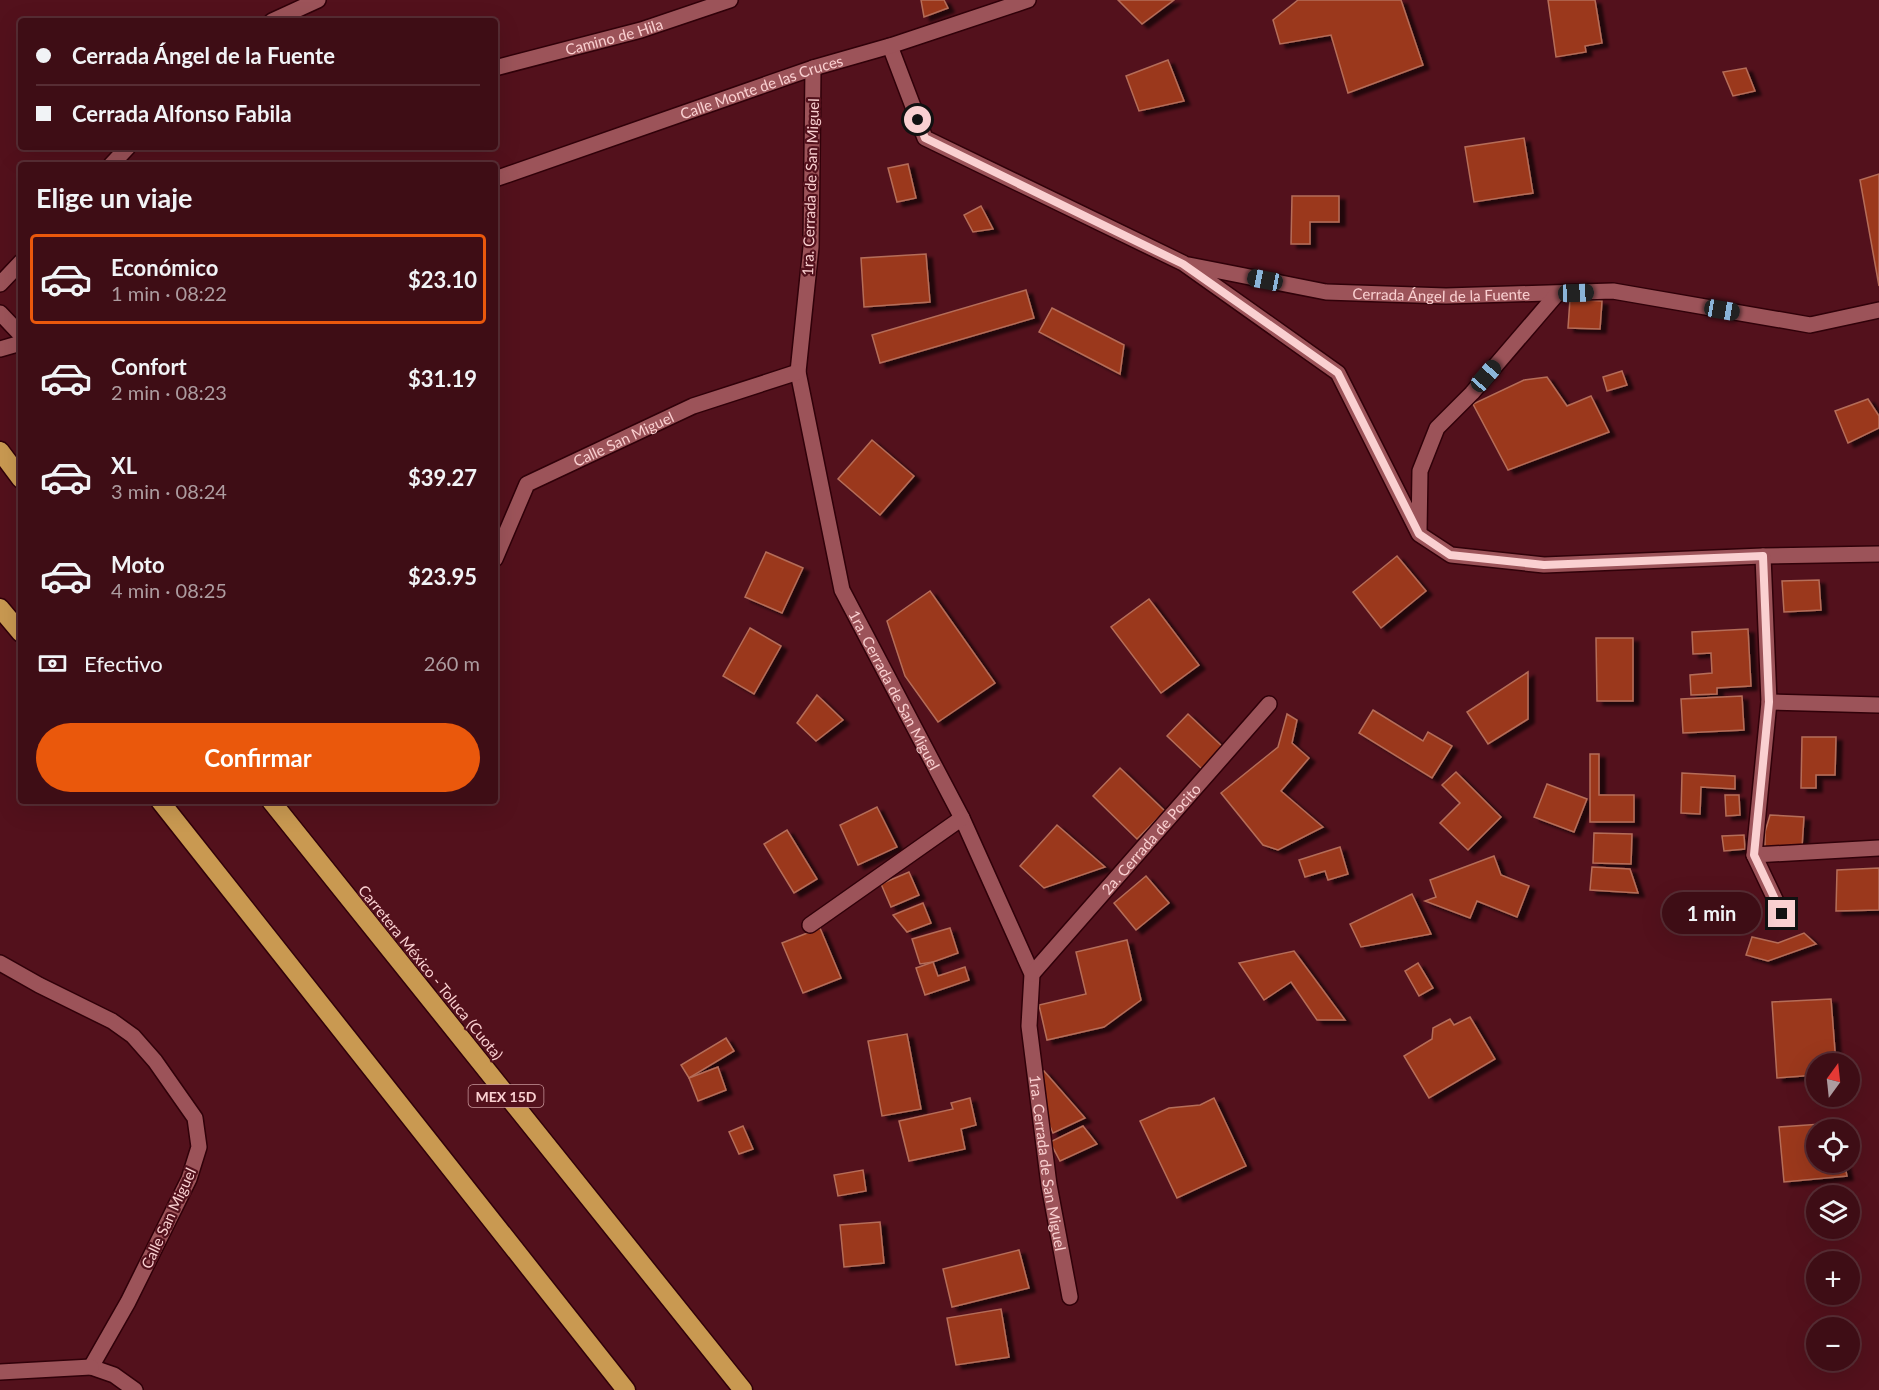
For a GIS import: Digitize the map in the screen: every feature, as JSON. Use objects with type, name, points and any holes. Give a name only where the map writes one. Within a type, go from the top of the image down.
[{"type":"highway","points":[[0,452],[18,475]]},
{"type":"highway","points":[[0,608],[18,629]]},
{"type":"highway","points":[[162,804],[626,1390]]},
{"type":"highway","name":"Carretera México - Toluca (Cuota)","points":[[273,804],[743,1390]]},
{"type":"street","points":[[279,18],[318,0]]},
{"type":"street","name":"Camino de Hila","points":[[498,67],[641,30],[730,0]]},
{"type":"street","name":"Calle Monte de las Cruces","points":[[498,178],[813,68],[890,46],[1028,0]]},
{"type":"street","name":"Cerrada Ángel de la Fuente","points":[[890,46],[925,138],[1183,264],[1338,373],[1419,534],[1450,555],[1544,565],[1763,556],[1879,554]]},
{"type":"street","name":"1ra. Cerrada de San Miguel","points":[[813,68],[811,247],[798,372],[842,590],[962,818],[1032,974],[1029,1026],[1049,1185],[1070,1297]]},
{"type":"street","points":[[114,162],[125,150]]},
{"type":"street","name":"Cerrada Ángel de la Fuente","points":[[1183,264],[1326,292],[1446,296],[1613,291],[1810,325],[1879,310]]},
{"type":"street","points":[[0,285],[18,265]]},
{"type":"street","points":[[1419,534],[1420,471],[1437,428],[1472,393],[1557,294]]},
{"type":"street","points":[[0,313],[18,332]]},
{"type":"street","points":[[0,349],[18,344]]},
{"type":"street","name":"Calle San Miguel","points":[[498,552],[527,484],[693,406],[798,372]]},
{"type":"street","points":[[1763,556],[1769,702],[1754,855],[1782,914]]},
{"type":"street","points":[[1769,702],[1879,705]]},
{"type":"street","name":"2a. Cerrada de Pocito","points":[[1032,974],[1269,704]]},
{"type":"street","points":[[810,925],[962,818]]},
{"type":"street","points":[[1754,855],[1879,848]]},
{"type":"street","name":"Calle San Miguel","points":[[0,963],[112,1021],[133,1036],[155,1061],[195,1118],[199,1147],[189,1179],[128,1302],[91,1367]]},
{"type":"street","points":[[0,1372],[91,1367],[114,1376],[135,1390]]},
{"type":"building","points":[[921,0],[944,0],[948,8],[924,17]]},
{"type":"building","points":[[1118,0],[1174,0],[1142,24]]},
{"type":"building","points":[[1298,0],[1401,0],[1423,65],[1348,93],[1331,35],[1280,44],[1273,20]]},
{"type":"building","points":[[1548,0],[1595,0],[1602,43],[1585,46],[1586,52],[1556,57]]},
{"type":"building","points":[[1168,60],[1184,101],[1139,111],[1126,76]]},
{"type":"building","points":[[1746,68],[1755,91],[1733,96],[1723,72]]},
{"type":"building","points":[[1524,138],[1533,193],[1474,202],[1465,147]]},
{"type":"building","points":[[908,164],[916,198],[897,202],[888,168]]},
{"type":"building","points":[[1879,174],[1879,286],[1860,180]]},
{"type":"building","points":[[1292,196],[1339,196],[1339,222],[1310,222],[1310,244],[1291,244]]},
{"type":"building","points":[[981,206],[993,229],[973,232],[964,215]]},
{"type":"building","points":[[926,254],[930,302],[864,307],[861,258]]},
{"type":"building","points":[[1026,290],[1034,318],[880,363],[872,335]]},
{"type":"building","points":[[1570,299],[1602,301],[1600,329],[1568,328]]},
{"type":"building","points":[[1052,308],[1124,345],[1120,374],[1039,332]]},
{"type":"building","points":[[1622,371],[1627,385],[1607,391],[1603,377]]},
{"type":"building","points":[[1547,377],[1567,406],[1591,396],[1609,432],[1508,470],[1473,404],[1524,380]]},
{"type":"building","points":[[1868,399],[1879,416],[1879,428],[1848,443],[1835,411]]},
{"type":"building","points":[[872,440],[914,476],[880,515],[838,479]]},
{"type":"building","points":[[766,552],[803,568],[782,613],[745,597]]},
{"type":"building","points":[[1397,556],[1426,591],[1381,628],[1353,592]]},
{"type":"building","points":[[1819,580],[1821,610],[1784,612],[1782,581]]},
{"type":"building","points":[[930,591],[995,683],[938,722],[905,676],[887,621]]},
{"type":"building","points":[[1149,599],[1199,665],[1161,693],[1111,627]]},
{"type":"building","points":[[750,628],[781,646],[754,694],[723,676]]},
{"type":"building","points":[[1748,629],[1751,686],[1717,688],[1717,694],[1691,695],[1690,675],[1712,673],[1711,653],[1693,654],[1692,632]]},
{"type":"building","points":[[1596,638],[1633,638],[1633,701],[1597,701]]},
{"type":"building","points":[[1528,672],[1528,719],[1488,744],[1467,712]]},
{"type":"building","points":[[817,695],[843,720],[816,741],[797,723]]},
{"type":"building","points":[[1742,696],[1744,730],[1683,733],[1681,699]]},
{"type":"building","points":[[1373,710],[1423,741],[1428,732],[1452,746],[1432,778],[1359,733]]},
{"type":"building","points":[[1188,714],[1223,747],[1202,769],[1167,736]]},
{"type":"building","points":[[1287,714],[1297,720],[1292,743],[1309,758],[1281,791],[1323,827],[1278,850],[1263,845],[1221,793],[1278,747]]},
{"type":"building","points":[[1802,737],[1836,737],[1835,775],[1816,775],[1816,788],[1801,788]]},
{"type":"building","points":[[1590,754],[1599,754],[1599,795],[1634,795],[1634,822],[1590,822]]},
{"type":"building","points":[[1120,768],[1165,811],[1137,839],[1093,796]]},
{"type":"building","points":[[1456,772],[1501,817],[1468,850],[1440,823],[1460,803],[1442,785]]},
{"type":"building","points":[[1682,773],[1735,776],[1735,789],[1701,787],[1700,814],[1681,813]]},
{"type":"building","points":[[1547,784],[1587,799],[1574,832],[1534,817]]},
{"type":"building","points":[[1725,795],[1739,795],[1740,815],[1726,816]]},
{"type":"building","points":[[877,807],[897,847],[858,865],[840,825]]},
{"type":"building","points":[[1770,815],[1804,817],[1802,847],[1765,847],[1765,832]]},
{"type":"building","points":[[1057,825],[1105,867],[1044,888],[1020,866]]},
{"type":"building","points":[[787,830],[817,879],[794,893],[764,844]]},
{"type":"building","points":[[1594,833],[1632,834],[1631,864],[1593,863]]},
{"type":"building","points":[[1744,835],[1745,849],[1724,851],[1722,836]]},
{"type":"building","points":[[1340,847],[1348,874],[1328,880],[1325,871],[1305,877],[1299,860]]},
{"type":"building","points":[[1494,856],[1501,875],[1529,886],[1517,917],[1477,901],[1470,918],[1425,901],[1436,897],[1430,880]]},
{"type":"building","points":[[1592,867],[1630,869],[1638,893],[1590,890]]},
{"type":"building","points":[[1879,868],[1879,910],[1836,911],[1837,870]]},
{"type":"building","points":[[909,872],[919,895],[891,907],[881,884]]},
{"type":"building","points":[[1146,876],[1169,903],[1136,930],[1114,903]]},
{"type":"building","points":[[1686,892],[1743,895],[1742,921],[1685,919]]},
{"type":"building","points":[[1412,894],[1431,934],[1361,947],[1350,924]]},
{"type":"building","points":[[923,903],[931,923],[907,932],[893,915]]},
{"type":"building","points":[[820,928],[841,978],[803,993],[782,943]]},
{"type":"building","points":[[950,928],[958,953],[920,964],[912,939]]},
{"type":"building","points":[[1804,933],[1816,944],[1768,961],[1746,955],[1752,937],[1778,943]]},
{"type":"building","points":[[1127,940],[1141,1000],[1104,1027],[1047,1040],[1039,1005],[1086,994],[1076,952]]},
{"type":"building","points":[[1294,951],[1345,1020],[1317,1020],[1291,982],[1264,1000],[1239,963]]},
{"type":"building","points":[[933,962],[938,976],[965,967],[969,980],[925,995],[916,968]]},
{"type":"building","points":[[1418,963],[1433,988],[1419,996],[1405,971]]},
{"type":"building","points":[[1831,999],[1835,1053],[1806,1053],[1806,1076],[1777,1078],[1772,1002]]},
{"type":"building","points":[[1470,1017],[1495,1059],[1429,1098],[1404,1056],[1432,1039],[1433,1028],[1450,1019],[1454,1025]]},
{"type":"building","points":[[907,1034],[921,1109],[882,1116],[868,1041]]},
{"type":"building","points":[[726,1038],[734,1051],[689,1078],[681,1065]]},
{"type":"building","points":[[718,1067],[726,1090],[698,1101],[689,1078]]},
{"type":"building","points":[[1044,1071],[1085,1118],[1053,1133],[1028,1078]]},
{"type":"building","points":[[970,1098],[976,1125],[961,1129],[965,1149],[909,1161],[899,1121],[953,1109],[951,1103]]},
{"type":"building","points":[[1214,1098],[1246,1166],[1177,1198],[1140,1121],[1169,1108],[1200,1105]]},
{"type":"building","points":[[1806,1125],[1806,1173],[1846,1173],[1847,1176],[1784,1182],[1779,1127]]},
{"type":"building","points":[[743,1126],[753,1149],[739,1154],[729,1132]]},
{"type":"building","points":[[1083,1126],[1097,1144],[1060,1161],[1050,1142]]},
{"type":"building","points":[[863,1170],[866,1191],[838,1196],[834,1175]]},
{"type":"building","points":[[880,1222],[884,1263],[844,1267],[840,1225]]},
{"type":"building","points":[[1019,1250],[1029,1288],[952,1307],[943,1269]]},
{"type":"building","points":[[1001,1309],[1009,1357],[956,1365],[947,1318]]},
{"type":"route","points":[[918,120],[925,138],[1183,264],[1338,373],[1419,534],[1450,555],[1544,565],[1763,556],[1769,702],[1754,855],[1782,914]]}]
